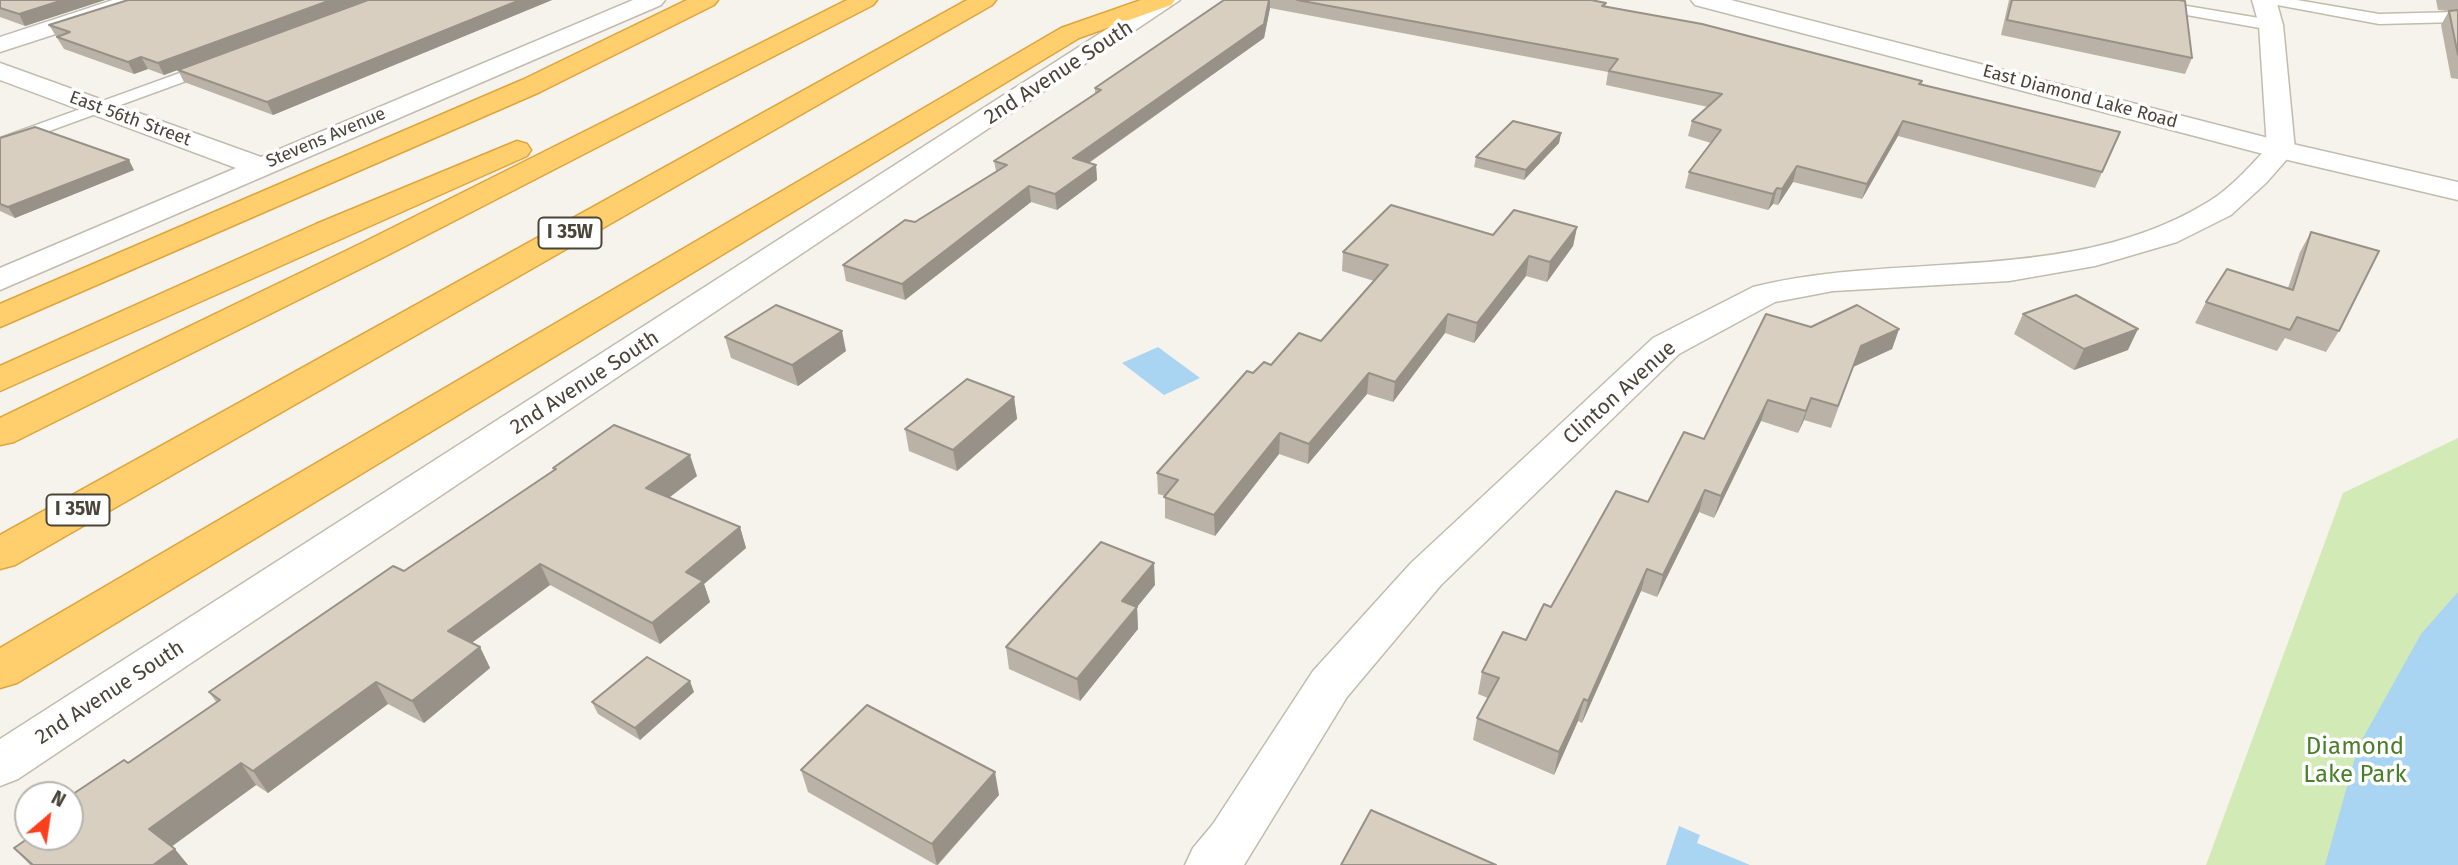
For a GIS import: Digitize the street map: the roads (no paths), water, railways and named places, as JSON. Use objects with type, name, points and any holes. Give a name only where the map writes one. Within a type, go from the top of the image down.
[{"type":"highway","points":[[0,317],[531,86],[706,0]]},
{"type":"highway","points":[[0,433],[373,250],[865,0]]},
{"type":"highway","name":"I 35W","points":[[0,554],[984,0]]},
{"type":"highway","points":[[0,670],[1070,33],[1166,0]]},
{"type":"highway","points":[[0,380],[327,231],[825,20]]},
{"type":"street","points":[[0,45],[137,0]]},
{"type":"street","name":"Stevens Avenue","points":[[0,279],[653,0]]},
{"type":"street","name":"2nd Avenue South","points":[[0,765],[1166,0]]},
{"type":"street","name":"East Diamond Lake Road","points":[[1723,2],[2281,149],[2458,191]]},
{"type":"street","points":[[2269,8],[2281,149]]},
{"type":"street","name":"East 56th Street","points":[[0,71],[260,167]]},
{"type":"street","name":"Clinton Avenue","points":[[1212,865],[1232,840],[1330,684],[1426,574],[1666,346],[1765,294],[1833,281],[2009,271],[2095,256],[2166,235],[2220,208],[2256,177],[2281,149]]},
{"type":"lane","points":[[2125,0],[2269,8],[2379,19],[2458,17]]},
{"type":"lane","points":[[0,144],[223,61]]},
{"type":"water","points":[[1158,347],[1200,378],[1164,395],[1122,363]]},
{"type":"water","points":[[2458,592],[2458,865],[2325,865],[2358,747],[2421,634]]},
{"type":"water","points":[[1679,826],[1700,835],[1697,843],[1750,865],[1666,865]]},
{"type":"park label","name":"Diamond Lake Park","points":[[2355,761]]}]
